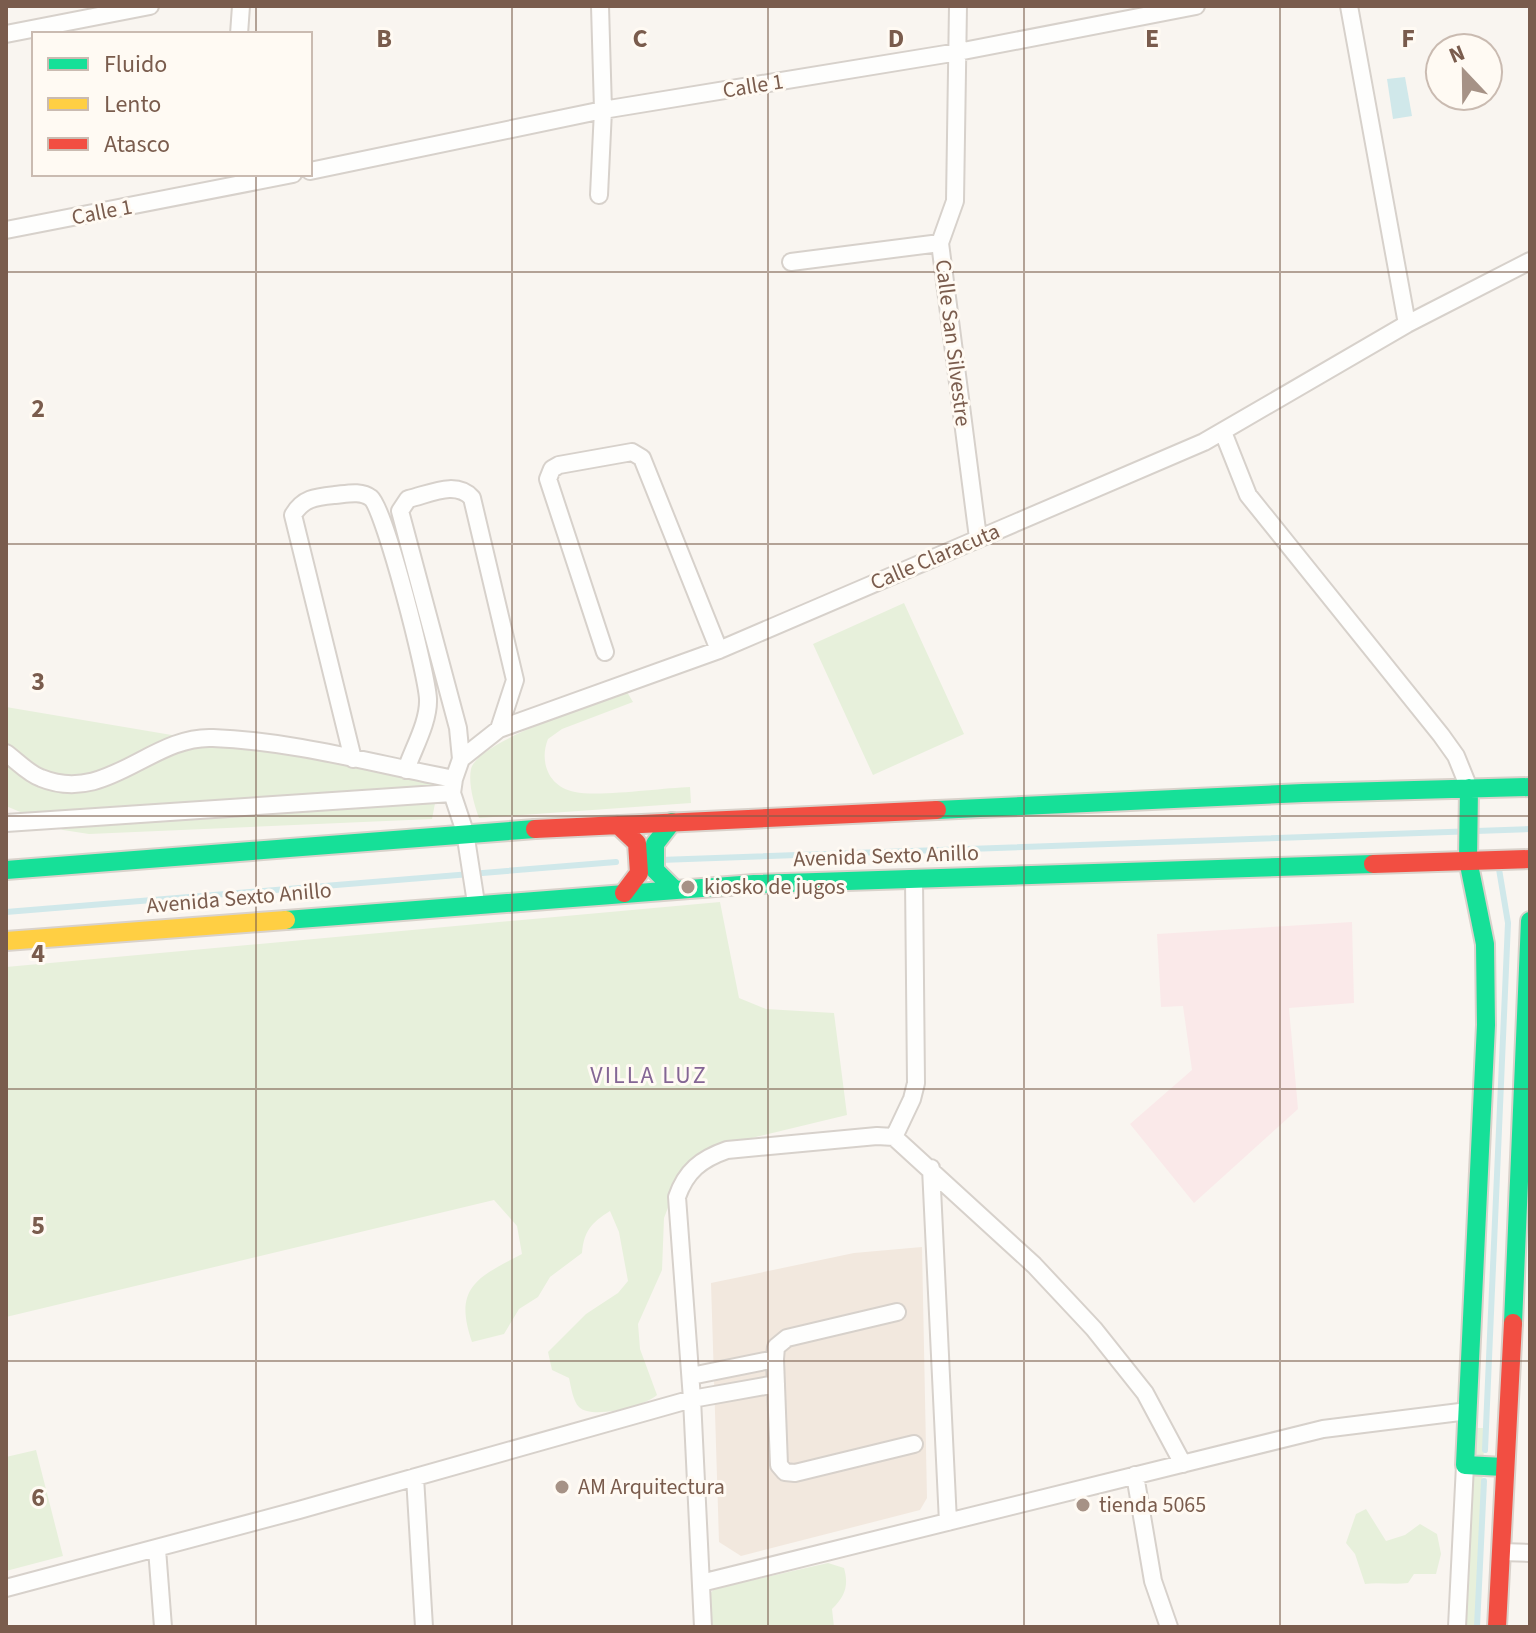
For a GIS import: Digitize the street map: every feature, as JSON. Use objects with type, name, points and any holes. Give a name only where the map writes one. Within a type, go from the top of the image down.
[{"type":"main road","name":"Avenida Sexto Anillo","points":[[6,870],[466,840],[672,822],[1468,797],[1530,787]]},
{"type":"main road","points":[[1468,797],[1468,851],[1485,944],[1486,1025],[1465,1465],[1504,1467]]},
{"type":"main road","points":[[672,822],[655,844],[655,870],[675,890]]},
{"type":"main road","points":[[618,825],[637,843],[639,873],[624,893]]},
{"type":"main road","name":"Avenida Sexto Anillo","points":[[6,941],[675,890],[1468,851],[1530,859]]},
{"type":"main road","points":[[1497,1627],[1523,1136],[1530,921]]},
{"type":"street","points":[[6,34],[150,6]]},
{"type":"street","points":[[239,32],[241,6]]},
{"type":"street","points":[[599,195],[603,110],[600,6]]},
{"type":"street","name":"Calle San Silvestre","points":[[958,6],[955,201],[940,243],[978,538]]},
{"type":"street","name":"Calle 1","points":[[312,171],[603,110],[958,52],[1196,6]]},
{"type":"street","points":[[1349,6],[1407,324]]},
{"type":"street","name":"Calle 1","points":[[6,230],[231,180],[272,176]]},
{"type":"street","points":[[791,262],[940,243]]},
{"type":"street","name":"Calle Claracuta","points":[[461,759],[499,729],[719,650],[1223,432],[1407,324],[1530,261]]},
{"type":"street","points":[[1223,432],[1248,495],[1441,735],[1456,756],[1468,797]]},
{"type":"street","points":[[605,652],[548,479],[552,469],[559,465],[632,452],[642,458],[719,650]]},
{"type":"street","points":[[476,903],[453,786],[461,759],[458,728],[400,511],[408,499],[456,487],[465,490],[472,498],[515,680],[499,729]]},
{"type":"street","points":[[353,759],[293,515],[300,503],[313,497],[362,493],[373,499],[381,520],[412,623],[428,701],[406,770]]},
{"type":"street","points":[[6,753],[40,778],[75,784],[108,780],[183,741],[212,737],[353,759],[406,770],[453,786]]},
{"type":"street","points":[[6,823],[453,786]]},
{"type":"street","points":[[894,1137],[916,1083],[914,879]]},
{"type":"street","points":[[703,1627],[691,1376],[677,1197],[683,1179],[708,1157],[727,1150],[894,1137],[1034,1265],[1094,1329],[1145,1393],[1183,1464]]},
{"type":"street","points":[[931,1168],[948,1522]]},
{"type":"street","points":[[897,1312],[787,1338],[776,1347],[779,1465],[785,1472],[795,1473],[914,1444]]},
{"type":"street","points":[[691,1376],[775,1359]]},
{"type":"street","points":[[6,1588],[157,1549],[692,1399],[776,1384]]},
{"type":"street","points":[[701,1583],[1323,1429],[1468,1411]]},
{"type":"street","points":[[1457,1627],[1465,1465]]},
{"type":"street","points":[[1135,1475],[1153,1581],[1169,1627]]},
{"type":"street","points":[[415,1477],[424,1627]]},
{"type":"street","points":[[157,1549],[163,1627]]},
{"type":"street","points":[[1501,1552],[1530,1553]]},
{"type":"shaded area","points":[[1352,922],[1354,1003],[1289,1008],[1298,1109],[1194,1203],[1130,1124],[1192,1070],[1183,1006],[1161,1007],[1157,934]]},
{"type":"shaded area","points":[[922,1247],[927,1498],[920,1510],[741,1556],[719,1542],[711,1283],[854,1253]]},
{"type":"green space","points":[[904,603],[964,734],[873,775],[813,644]]},
{"type":"green space","points":[[627,692],[633,702],[562,729],[548,739],[545,764],[552,779],[566,789],[586,793],[690,787],[691,803],[479,818],[470,781],[471,769],[479,758],[516,735]]},
{"type":"green space","points":[[6,707],[421,777],[433,784],[436,798],[432,819],[89,834],[63,830],[6,806]]},
{"type":"green space","points":[[720,902],[739,998],[766,1009],[834,1013],[847,1115],[727,1144],[679,1179],[664,1218],[662,1270],[638,1324],[640,1349],[657,1395],[651,1399],[618,1410],[586,1411],[575,1401],[569,1378],[552,1370],[548,1352],[586,1314],[618,1293],[628,1281],[619,1232],[610,1211],[590,1228],[582,1253],[550,1277],[538,1297],[519,1309],[504,1334],[472,1342],[465,1309],[473,1286],[493,1270],[522,1254],[517,1226],[494,1200],[6,1317],[6,967]]},
{"type":"green space","points":[[1466,1428],[1485,1428],[1475,1627],[1460,1627]]},
{"type":"green space","points":[[36,1450],[63,1556],[6,1571],[6,1457]]},
{"type":"green space","points":[[1366,1509],[1386,1541],[1405,1535],[1420,1524],[1437,1534],[1441,1554],[1436,1574],[1414,1574],[1408,1583],[1365,1584],[1355,1554],[1346,1543],[1356,1514]]},
{"type":"green space","points":[[828,1563],[844,1568],[846,1580],[843,1595],[832,1609],[834,1627],[706,1627],[704,1601],[714,1589]]},
{"type":"water","points":[[1405,77],[1412,116],[1393,119],[1387,79]]},
{"type":"waterway","points":[[660,860],[1530,829]]},
{"type":"waterway","points":[[6,912],[616,862]]},
{"type":"waterway","points":[[1485,1450],[1508,923],[1499,869]]},
{"type":"waterway","points":[[1477,1627],[1484,1481]]},
{"type":"traffic: fast","points":[[937,810],[1303,793],[1530,787]]},
{"type":"traffic: fast","points":[[1469,788],[1468,860],[1485,944],[1486,1025],[1465,1465],[1504,1467]]},
{"type":"traffic: fast","points":[[672,822],[655,844],[655,870],[675,890]]},
{"type":"traffic: fast","points":[[6,870],[535,829]]},
{"type":"traffic: fast","points":[[286,920],[754,884],[1373,864]]},
{"type":"traffic: fast","points":[[1513,1323],[1530,921]]},
{"type":"traffic: slow","points":[[6,941],[286,920]]},
{"type":"traffic: jam","points":[[535,829],[937,810]]},
{"type":"traffic: jam","points":[[618,825],[637,843],[639,873],[624,893]]},
{"type":"traffic: jam","points":[[1373,864],[1530,859]]},
{"type":"traffic: jam","points":[[1497,1627],[1513,1323]]},
{"type":"place","name":"kiosko de jugos","points":[[688,887]]},
{"type":"place","name":"AM Arquitectura","points":[[562,1487]]},
{"type":"place","name":"tienda 5065","points":[[1083,1505]]},
{"type":"district","name":"VILLA LUZ","points":[[649,1075]]}]
